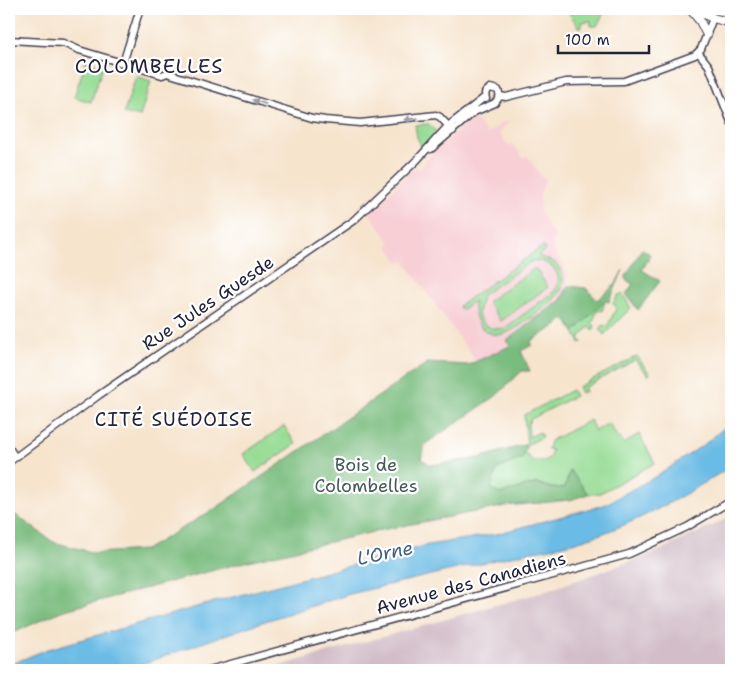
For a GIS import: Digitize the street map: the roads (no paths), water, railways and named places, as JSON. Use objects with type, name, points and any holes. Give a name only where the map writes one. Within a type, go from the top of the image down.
[{"type":"main road","points":[[689,9],[700,21],[707,35]]},
{"type":"main road","points":[[693,9],[713,18],[731,23]]},
{"type":"street","points":[[123,63],[140,9]]},
{"type":"street","points":[[500,96],[506,97],[566,82],[624,81],[691,57],[698,52],[713,18]]},
{"type":"street","points":[[9,40],[63,43],[79,50],[162,75],[167,73],[312,118],[360,123],[436,115],[451,128]]},
{"type":"street","points":[[698,52],[709,66],[731,122]]},
{"type":"street","points":[[493,88],[498,90],[500,96],[498,101],[492,103],[485,97],[487,90],[493,88]]},
{"type":"street","name":"Rue Jules Guesde","points":[[9,462],[99,395],[354,220],[485,97]]},
{"type":"street","name":"Rue Jules Guesde","points":[[451,128],[474,112],[492,103]]},
{"type":"street","points":[[9,448],[15,457]]},
{"type":"street","name":"Avenue des Canadiens","points":[[209,670],[629,554],[687,527],[731,501]]},
{"type":"water","points":[[731,422],[731,466],[661,507],[611,530],[586,539],[350,594],[256,624],[125,670],[9,670],[9,665],[45,650],[214,602],[428,545],[496,534],[604,505],[660,474],[706,443]]},
{"type":"district","name":"COLOMBELLES","points":[[149,66]]},
{"type":"district","name":"CITÉ SUÉDOISE","points":[[174,419]]},
{"type":"park label","name":"Bois de Colombelles","points":[[366,475]]},
{"type":"water label","name":"L'Orne","points":[[385,553]]}]
